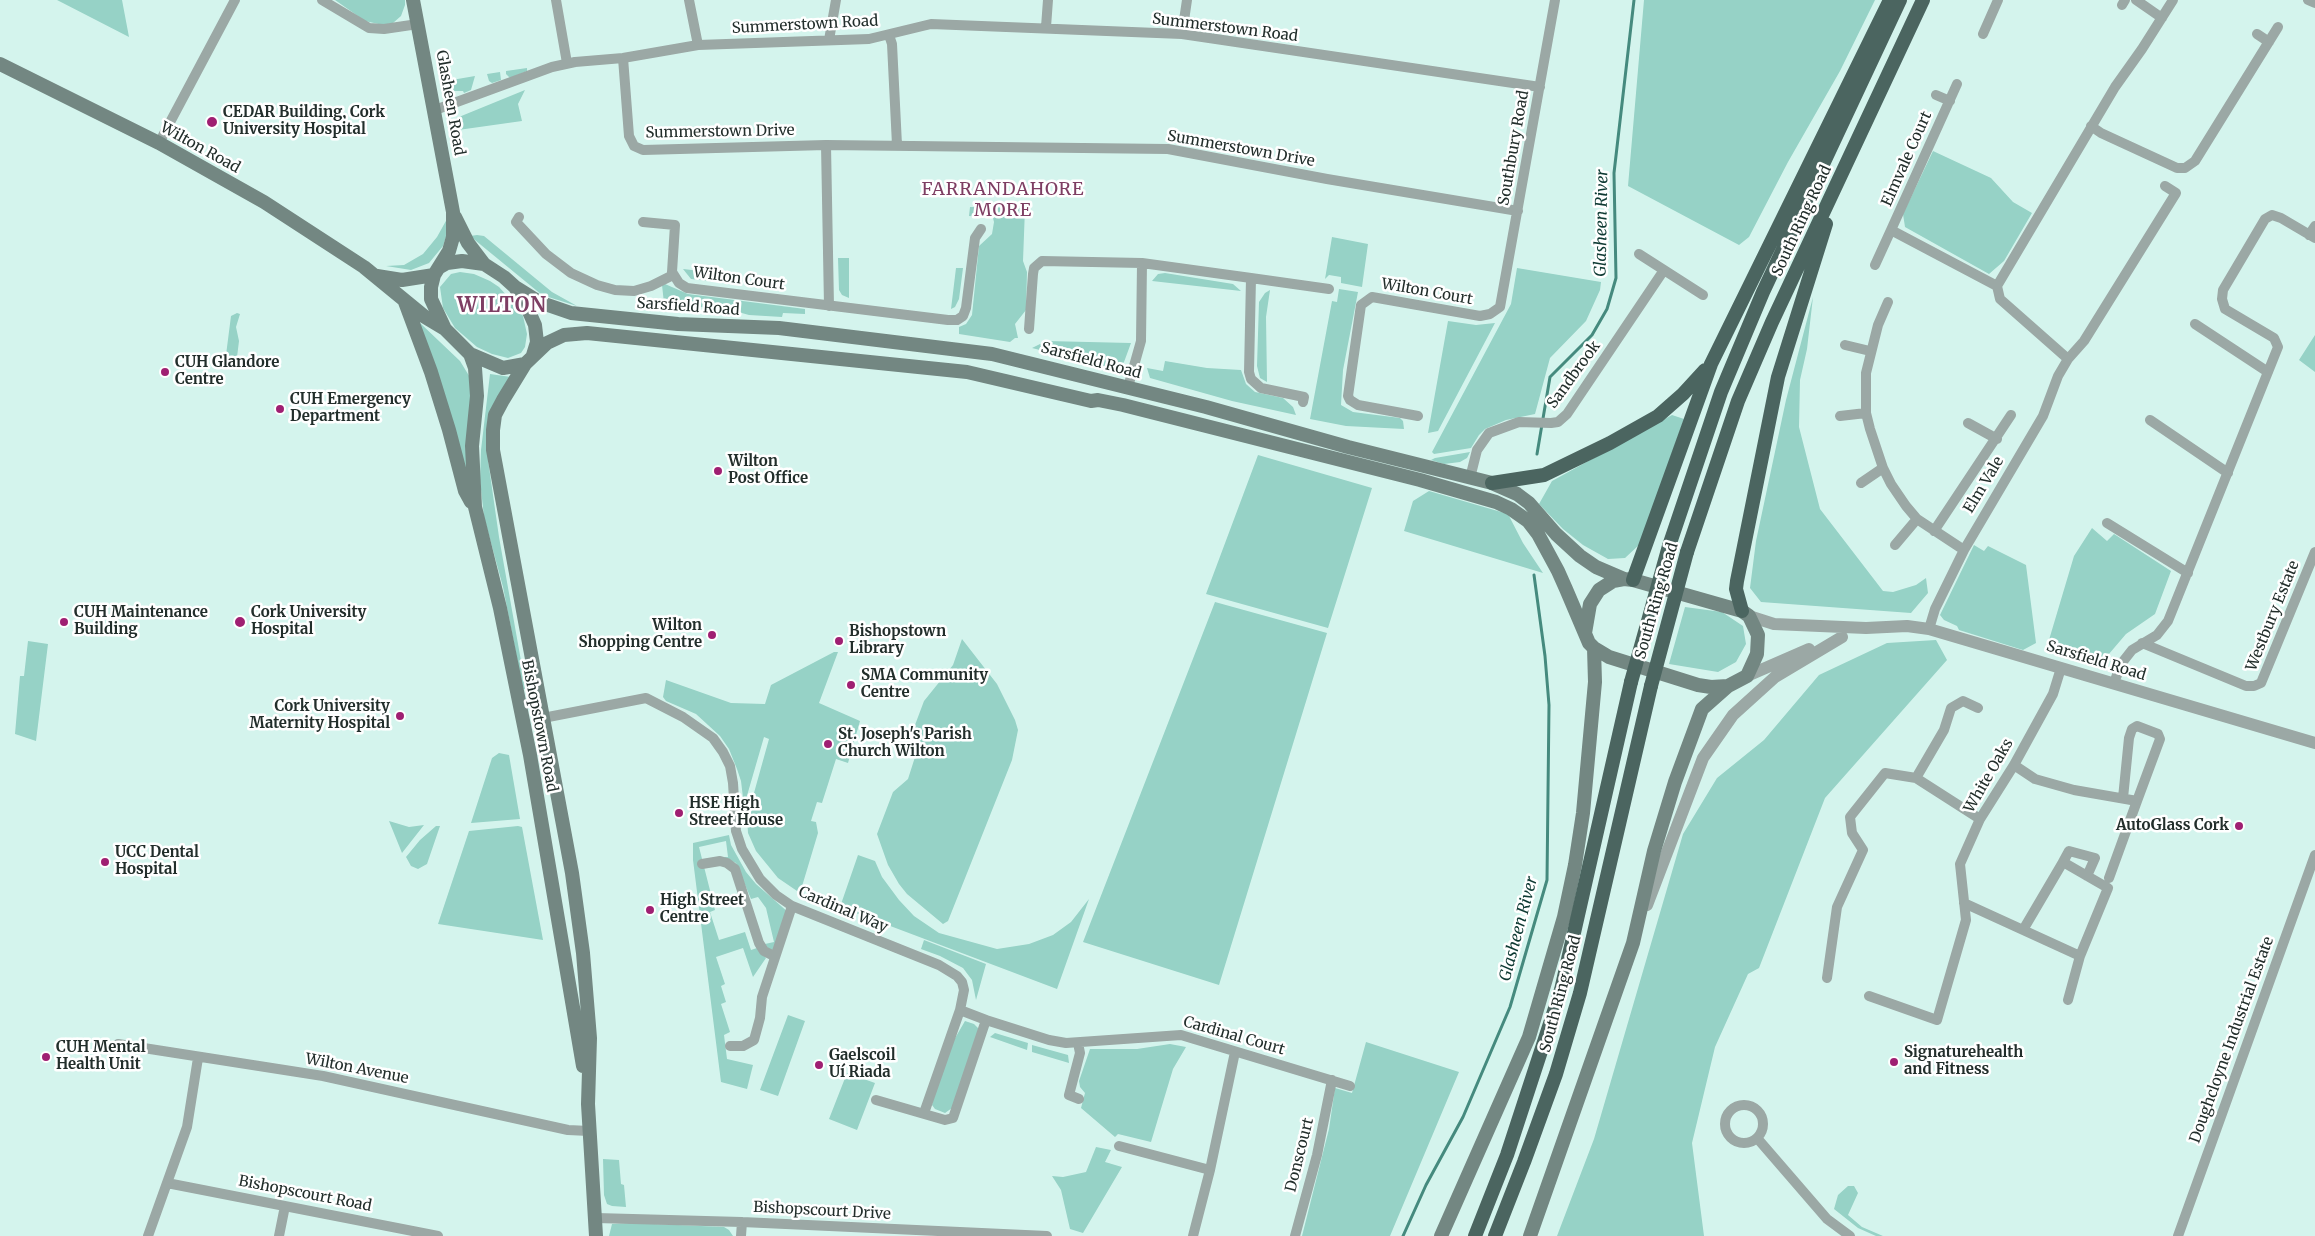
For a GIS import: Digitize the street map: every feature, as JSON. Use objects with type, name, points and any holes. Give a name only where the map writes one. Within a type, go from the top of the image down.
[{"type":"highway","points":[[1628,579],[1711,364],[1890,0]]},
{"type":"highway","name":"South Ring Road","points":[[1475,1236],[1510,1146],[1561,990],[1631,682],[1669,546],[1721,392],[1763,292],[1900,0]]},
{"type":"highway","name":"South Ring Road","points":[[1495,1236],[1540,1118],[1580,993],[1651,686],[1687,552],[1738,401],[1772,322],[1923,0]]},
{"type":"highway","points":[[1745,614],[1736,589],[1737,581],[1778,377],[1843,171]]},
{"type":"highway","points":[[1492,483],[1544,475],[1658,416],[1684,394],[1711,364]]},
{"type":"main road","name":"Glasheen Road","points":[[413,0],[453,212],[453,237],[437,271]]},
{"type":"main road","name":"Wilton Road","points":[[0,64],[159,143],[264,202],[376,276],[425,317],[445,329]]},
{"type":"main road","name":"Glasheen Road","points":[[453,212],[468,243],[484,264]]},
{"type":"main road","points":[[529,360],[537,342],[535,325],[515,287],[484,264],[462,261],[447,263],[437,271],[431,287],[431,298],[445,329],[470,354],[503,368],[529,360],[547,343],[564,336],[587,333],[957,371],[1091,400],[1123,405],[1413,478],[1496,502],[1512,509],[1528,521],[1538,534],[1558,571],[1585,633],[1594,648],[1608,657],[1698,686],[1728,686]]},
{"type":"main road","name":"Wilton Road","points":[[376,276],[402,280],[424,278],[437,271]]},
{"type":"main road","name":"Sarsfield Road","points":[[515,287],[539,302],[571,313],[678,324],[779,328],[953,348],[1017,359],[1492,483],[1517,494],[1529,503],[1556,534],[1580,556],[1596,567],[1628,579],[1745,614]]},
{"type":"main road","points":[[403,299],[409,309],[434,380],[464,491],[475,507]]},
{"type":"main road","name":"Bishopstown Road","points":[[470,354],[475,368],[477,396],[472,446],[475,507],[500,608],[530,755],[588,1104]]},
{"type":"main road","name":"Bishopstown Road","points":[[529,360],[513,382],[496,416],[493,430],[493,450],[572,873],[583,953],[590,1038],[588,1104],[596,1236]]},
{"type":"main road","points":[[1585,633],[1590,604],[1599,590],[1612,581],[1628,579]]},
{"type":"main road","points":[[1530,1236],[1633,943],[1654,851],[1675,782],[1702,709],[1728,686],[1747,676],[1757,654],[1758,635],[1745,614]]},
{"type":"main road","points":[[1442,1236],[1529,1037],[1564,918],[1576,865],[1583,813],[1595,682],[1594,648]]},
{"type":"street","points":[[159,143],[235,0]]},
{"type":"street","points":[[322,0],[369,28],[384,29],[418,24]]},
{"type":"street","points":[[556,0],[567,63]]},
{"type":"street","points":[[689,0],[698,45]]},
{"type":"street","points":[[829,40],[836,0]]},
{"type":"street","points":[[1046,28],[1048,0]]},
{"type":"street","points":[[1182,34],[1187,0]]},
{"type":"street","name":"Southbury Road","points":[[1502,302],[1555,0]]},
{"type":"street","points":[[1983,34],[1998,0]]},
{"type":"street","points":[[2136,0],[2162,18]]},
{"type":"street","points":[[2068,359],[2000,299],[1996,286],[2115,87],[2173,0]]},
{"type":"street","points":[[2308,0],[2315,3]]},
{"type":"street","name":"Summerstown Road","points":[[435,110],[567,63],[623,58],[698,45],[869,39],[931,24],[1182,34],[1540,87]]},
{"type":"street","points":[[2091,126],[2101,133],[2176,168],[2185,168],[2194,161],[2278,27]]},
{"type":"street","points":[[2257,34],[2269,42]]},
{"type":"street","points":[[889,35],[892,44],[896,145]]},
{"type":"street","name":"Summerstown Drive","points":[[623,58],[629,136],[631,142],[643,150],[826,145],[1168,149],[1325,179],[1518,210]]},
{"type":"street","name":"Elmvale Court","points":[[1875,265],[1957,84]]},
{"type":"street","name":"Elmvale Court","points":[[1936,95],[1950,101]]},
{"type":"street","points":[[826,145],[829,306]]},
{"type":"street","name":"Elm Vale","points":[[1929,630],[1935,609],[1964,550],[2043,416],[2058,376],[2068,359],[2084,341],[2176,193],[2165,186]]},
{"type":"street","points":[[2114,684],[2121,664],[2132,650],[2157,635],[2168,621],[2278,347],[2274,338],[2225,309],[2222,299],[2223,290],[2265,219],[2272,215],[2281,218],[2312,237],[2315,226]]},
{"type":"street","points":[[519,218],[516,222],[523,231],[558,265],[597,285],[615,290],[634,291],[651,286],[672,275]]},
{"type":"street","name":"Wilton Court","points":[[643,222],[675,225],[672,275],[687,288],[948,320],[957,320],[962,316],[966,308],[975,238],[980,228]]},
{"type":"street","name":"Elmvale Court","points":[[1891,230],[1996,286]]},
{"type":"street","points":[[1639,254],[1703,295]]},
{"type":"street","points":[[1029,329],[1034,268],[1042,261],[1142,263],[1329,289]]},
{"type":"street","points":[[1128,388],[1141,341],[1142,263]]},
{"type":"street","name":"Sandbrook","points":[[1470,478],[1478,450],[1489,433],[1510,424],[1530,421],[1551,424],[1558,422],[1567,414],[1664,270]]},
{"type":"street","points":[[1251,278],[1249,372],[1251,379],[1261,388],[1304,397],[1303,402]]},
{"type":"street","name":"Wilton Court","points":[[1418,416],[1358,405],[1350,400],[1348,396],[1362,305],[1372,298],[1480,316],[1497,311],[1502,302]]},
{"type":"street","points":[[1888,302],[1870,350],[1866,373],[1866,413],[1870,429],[1883,468],[1891,484],[1917,519],[1964,550]]},
{"type":"street","points":[[2195,324],[2268,372]]},
{"type":"street","points":[[1845,345],[1870,350]]},
{"type":"street","points":[[1840,416],[1866,413]]},
{"type":"street","points":[[1934,531],[2011,415]]},
{"type":"street","points":[[2150,420],[2228,473]]},
{"type":"street","points":[[1968,423],[1997,438]]},
{"type":"street","points":[[1860,483],[1883,468]]},
{"type":"street","points":[[1895,545],[1917,519]]},
{"type":"street","points":[[2107,523],[2188,573]]},
{"type":"street","name":"Westbury Estate","points":[[2142,643],[2246,686],[2254,686],[2261,683],[2315,552]]},
{"type":"street","name":"Sarsfield Road","points":[[1745,614],[1774,624],[1866,628],[1907,626],[1929,630],[2315,743]]},
{"type":"street","name":"Sarsfield Road","points":[[1747,676],[1776,662],[1866,628]]},
{"type":"street","points":[[1633,943],[1682,809],[1703,758],[1733,714],[1775,677],[1842,637]]},
{"type":"street","name":"White Oaks","points":[[1869,996],[1937,1020],[1966,920],[1960,864],[1980,819],[2014,765],[2053,694],[2061,668]]},
{"type":"street","name":"Cardinal Way","points":[[543,718],[646,698],[697,726],[712,738],[723,752],[730,766],[736,831],[742,849],[760,879],[776,895],[792,906],[939,965],[952,973],[962,982],[964,990],[960,1010]]},
{"type":"street","points":[[1916,778],[1944,730],[1951,708],[1963,701],[1978,708]]},
{"type":"street","points":[[2109,878],[2160,739],[2158,734],[2137,726],[2132,729],[2129,738],[2123,798]]},
{"type":"street","points":[[2014,765],[2035,779],[2074,790],[2137,801]]},
{"type":"street","points":[[1827,978],[1837,907],[1863,850],[1852,833],[1850,817],[1885,773],[1916,778],[1980,819]]},
{"type":"street","points":[[2023,930],[2069,851],[2095,858],[2087,876]]},
{"type":"street","name":"Doughcloyne Industrial Estate","points":[[2178,1236],[2315,855]]},
{"type":"street","points":[[702,864],[720,861],[727,863],[735,870],[759,943],[764,951],[774,956]]},
{"type":"street","points":[[2062,862],[2108,888],[2080,956],[2068,1000]]},
{"type":"street","points":[[1964,903],[2080,956]]},
{"type":"street","points":[[730,1046],[743,1046],[754,1040],[762,997],[792,906]]},
{"type":"street","points":[[924,1113],[960,1010]]},
{"type":"street","name":"Cardinal Court","points":[[960,1010],[1049,1040],[1078,1043],[1173,1034],[1350,1086]]},
{"type":"street","points":[[876,1100],[945,1120],[952,1118],[986,1020]]},
{"type":"street","points":[[1074,1097],[1080,1053],[1078,1043]]},
{"type":"street","name":"Wilton Avenue","points":[[118,1044],[323,1076],[568,1130],[589,1130]]},
{"type":"street","points":[[1192,1236],[1210,1170],[1235,1052]]},
{"type":"street","points":[[148,1236],[187,1127],[198,1058]]},
{"type":"street","name":"Donscourt","points":[[1295,1236],[1317,1154],[1332,1080]]},
{"type":"street","points":[[1758,1138],[1827,1219],[1850,1236]]},
{"type":"street","points":[[1119,1146],[1210,1170]]},
{"type":"street","name":"Bishopscourt Road","points":[[167,1183],[403,1232],[438,1236]]},
{"type":"street","points":[[278,1236],[285,1206]]},
{"type":"street","name":"Bishopscourt Drive","points":[[596,1218],[742,1222],[882,1233],[1047,1236]]},
{"type":"street","points":[[741,1236],[742,1222]]},
{"type":"green space","points":[[57,0],[122,0],[129,37]]},
{"type":"green space","points":[[335,0],[405,0],[405,5],[401,16],[393,23],[383,25],[365,21]]},
{"type":"green space","points":[[1644,0],[1875,0],[1840,71],[1788,162],[1749,237],[1739,245],[1628,186]]},
{"type":"green space","points":[[527,68],[527,71],[510,78],[506,74],[506,71]]},
{"type":"green space","points":[[500,72],[501,80],[492,83],[489,81],[487,74]]},
{"type":"green space","points":[[475,76],[471,90],[464,93],[463,91],[452,91],[445,88],[440,82]]},
{"type":"green space","points":[[525,90],[518,104],[522,121],[451,131],[451,122],[454,119]]},
{"type":"green space","points":[[1933,151],[1991,178],[2013,202],[2032,213],[2004,261],[1989,274],[1905,227],[1903,214]]},
{"type":"green space","points":[[970,207],[1025,208],[1023,261],[1027,272],[1026,310],[1015,324],[1018,338],[1010,342],[959,334],[959,327],[966,324],[972,315],[979,246],[992,234],[994,222],[993,218],[969,216]]},
{"type":"green space","points":[[447,219],[446,237],[443,246],[429,263],[411,270],[386,266],[404,265],[423,254],[437,237]]},
{"type":"green space","points":[[470,236],[484,236],[552,292],[577,306],[542,295]]},
{"type":"green space","points":[[1332,237],[1368,244],[1362,287],[1341,283],[1341,277],[1329,275],[1325,279]]},
{"type":"green space","points":[[838,258],[849,258],[849,298],[842,295],[839,290]]},
{"type":"green space","points":[[956,268],[963,268],[959,299],[955,307],[951,309]]},
{"type":"green space","points":[[1517,268],[1601,282],[1600,290],[1586,321],[1550,358],[1535,414],[1506,420],[1485,429],[1471,448],[1434,454],[1432,452],[1511,304]]},
{"type":"green space","points":[[683,269],[727,274],[726,283],[691,279]]},
{"type":"green space","points":[[460,272],[474,274],[490,281],[499,287],[518,308],[523,316],[527,334],[525,347],[521,353],[508,358],[492,354],[477,347],[455,328],[443,308],[440,287],[451,274]]},
{"type":"green space","points":[[1165,273],[1233,284],[1241,291],[1152,281],[1158,274]]},
{"type":"green space","points":[[665,284],[688,294],[805,309],[805,314],[783,313],[782,317],[749,315],[731,310],[731,307],[717,305],[716,308],[700,307],[665,312],[662,285]]},
{"type":"green space","points":[[1339,289],[1358,292],[1343,370],[1341,405],[1353,412],[1400,418],[1403,421],[1404,429],[1346,426],[1310,419],[1332,301],[1337,302]]},
{"type":"green space","points":[[1270,290],[1266,317],[1267,382],[1260,378],[1257,366],[1259,302],[1265,293]]},
{"type":"green space","points":[[1813,297],[1807,349],[1800,380],[1799,427],[1820,509],[1883,591],[1893,592],[1916,585],[1926,578],[1928,593],[1911,613],[1761,602],[1750,588],[1756,541],[1786,400]]},
{"type":"green space","points":[[237,313],[240,314],[236,327],[239,341],[237,357],[231,365],[226,355],[231,316]]},
{"type":"green space","points":[[1448,321],[1476,325],[1495,323],[1438,431],[1428,433]]},
{"type":"green space","points":[[419,322],[460,361],[471,379],[467,477]]},
{"type":"green space","points":[[2315,335],[2315,372],[2299,360]]},
{"type":"green space","points":[[1046,341],[1131,343],[1124,362],[1120,367],[1111,368],[1032,348]]},
{"type":"green space","points":[[1165,361],[1207,368],[1241,370],[1246,384],[1255,392],[1283,398],[1293,407],[1296,415],[1232,401],[1150,378],[1147,368],[1163,371]]},
{"type":"green space","points":[[490,374],[511,377],[488,460],[499,537],[526,689],[523,689],[503,587],[484,517],[480,480],[481,450]]},
{"type":"green space","points":[[1672,415],[1684,419],[1640,544],[1625,558],[1608,559],[1583,545],[1563,529],[1539,504],[1552,481]]},
{"type":"green space","points":[[1470,452],[1467,458],[1460,462],[1444,464],[1431,460],[1435,458]]},
{"type":"green space","points":[[1258,455],[1372,488],[1328,628],[1206,594]]},
{"type":"green space","points":[[1429,491],[1508,514],[1523,543],[1543,573],[1404,531],[1413,501]]},
{"type":"green space","points":[[2092,528],[2107,541],[2114,534],[2171,571],[2155,614],[2126,634],[2097,668],[2046,650],[2074,556]]},
{"type":"green space","points":[[1974,545],[1984,551],[1988,546],[2026,565],[2036,643],[2023,650],[1959,630],[1957,626],[1944,620],[1940,615]]},
{"type":"green space","points":[[1215,602],[1327,633],[1219,985],[1083,942]]},
{"type":"green space","points":[[1685,607],[1722,612],[1743,626],[1746,644],[1736,662],[1718,672],[1669,664]]},
{"type":"green space","points":[[962,639],[997,684],[1018,730],[1012,760],[948,921],[943,924],[907,894],[899,884],[888,865],[877,834],[893,792],[908,779],[915,757],[912,749],[916,736],[912,733],[924,701],[953,665]]},
{"type":"green space","points":[[1936,640],[1947,660],[1825,798],[1759,968],[1748,974],[1715,1047],[1692,1143],[1704,1236],[1557,1236],[1594,1139],[1683,834],[1717,778],[1764,740],[1819,675],[1887,643]]},
{"type":"green space","points":[[28,641],[48,644],[36,741],[15,734],[20,676],[24,676]]},
{"type":"green space","points":[[834,652],[838,652],[819,703],[860,721],[848,763],[836,759],[822,803],[817,802],[811,821],[816,822],[818,833],[800,893],[778,878],[756,851],[748,833],[747,818],[769,739],[764,737],[744,806],[741,781],[737,769],[729,749],[720,736],[696,714],[666,701],[663,697],[666,680],[731,703],[765,704],[771,685]]},
{"type":"green space","points":[[499,753],[509,755],[520,819],[471,823],[492,758]]},
{"type":"green space","points":[[389,821],[409,827],[424,825],[402,853]]},
{"type":"green space","points":[[436,826],[440,826],[427,864],[418,869],[411,866],[406,857],[420,840]]},
{"type":"green space","points":[[522,827],[543,940],[438,924],[469,831]]},
{"type":"green space","points":[[729,835],[731,845],[746,872],[756,884],[789,913],[774,949],[770,951],[765,944],[774,942],[766,908],[758,897],[751,899],[736,863],[723,857],[728,857],[726,841],[699,847],[715,910],[710,912],[719,940],[745,932],[751,950],[757,948],[766,958],[753,977],[743,948],[716,957],[725,984],[721,986],[726,1002],[721,1004],[730,1032],[724,1035],[727,1059],[753,1065],[747,1089],[721,1082],[693,860],[693,843]]},
{"type":"green space","points":[[858,855],[875,861],[882,877],[899,900],[914,916],[939,933],[997,949],[1029,944],[1053,935],[1071,922],[1089,899],[1057,989],[840,907]]},
{"type":"green space","points":[[924,940],[986,964],[976,1000],[972,980],[963,968],[921,949]]},
{"type":"green space","points":[[788,1015],[805,1021],[778,1096],[760,1090]]},
{"type":"green space","points":[[965,1021],[974,1024],[979,1029],[952,1108],[945,1113],[935,1109],[932,1105],[933,1100],[954,1040]]},
{"type":"green space","points":[[995,1033],[1028,1043],[1027,1050],[990,1037]]},
{"type":"green space","points":[[1366,1042],[1459,1072],[1390,1236],[1302,1236],[1329,1129],[1335,1088],[1352,1093]]},
{"type":"green space","points":[[1170,1044],[1186,1047],[1173,1069],[1151,1142],[1118,1134],[1115,1137],[1081,1108],[1085,1093],[1080,1087],[1079,1081],[1090,1049],[1137,1049]]},
{"type":"green space","points":[[1032,1045],[1068,1055],[1069,1063],[1032,1052]]},
{"type":"green space","points":[[847,1073],[875,1083],[857,1130],[829,1119]]},
{"type":"green space","points":[[1096,1147],[1111,1150],[1105,1162],[1122,1167],[1083,1233],[1070,1229],[1061,1190],[1052,1176],[1063,1177],[1086,1172]]},
{"type":"green space","points":[[603,1159],[619,1160],[621,1184],[624,1185],[626,1207],[607,1204],[604,1195]]},
{"type":"green space","points":[[1848,1186],[1854,1186],[1858,1193],[1848,1215],[1862,1227],[1883,1236],[1876,1236],[1858,1228],[1834,1209],[1838,1195]]},
{"type":"green space","points":[[631,1223],[724,1227],[733,1236],[609,1236],[612,1224]]},
{"type":"waterway","name":"Glasheen River","points":[[1537,454],[1550,377],[1592,335],[1607,309],[1616,278],[1614,173],[1634,0]]},
{"type":"waterway","name":"Glasheen River","points":[[1403,1236],[1426,1185],[1463,1117],[1510,1007],[1547,880],[1549,705],[1545,656],[1534,575]]},
{"type":"place","name":"CEDAR Building, Cork University Hospital","points":[[212,122]]},
{"type":"place","name":"CUH Glandore Centre","points":[[165,372]]},
{"type":"place","name":"CUH Emergency Department","points":[[280,409]]},
{"type":"place","name":"Wilton Post Office","points":[[718,471]]},
{"type":"place","name":"CUH Maintenance Building","points":[[64,622]]},
{"type":"place","name":"Cork University Hospital","points":[[240,622]]},
{"type":"place","name":"Wilton Shopping Centre","points":[[712,635]]},
{"type":"place","name":"Bishopstown Library","points":[[839,641]]},
{"type":"place","name":"SMA Community Centre","points":[[851,685]]},
{"type":"place","name":"Cork University Maternity Hospital","points":[[400,716]]},
{"type":"place","name":"St. Joseph's Parish Church Wilton","points":[[828,744]]},
{"type":"place","name":"HSE High Street House","points":[[679,813]]},
{"type":"place","name":"AutoGlass Cork","points":[[2239,826]]},
{"type":"place","name":"UCC Dental Hospital","points":[[105,862]]},
{"type":"place","name":"High Street Centre","points":[[650,910]]},
{"type":"place","name":"CUH Mental Health Unit","points":[[46,1057]]},
{"type":"place","name":"Signaturehealth and Fitness","points":[[1894,1062]]},
{"type":"place","name":"Gaelscoil Uí Riada","points":[[819,1065]]},
{"type":"district","name":"FARRANDAHORE MORE","points":[[1003,200]]},
{"type":"district","name":"WILTON","points":[[502,306]]}]
